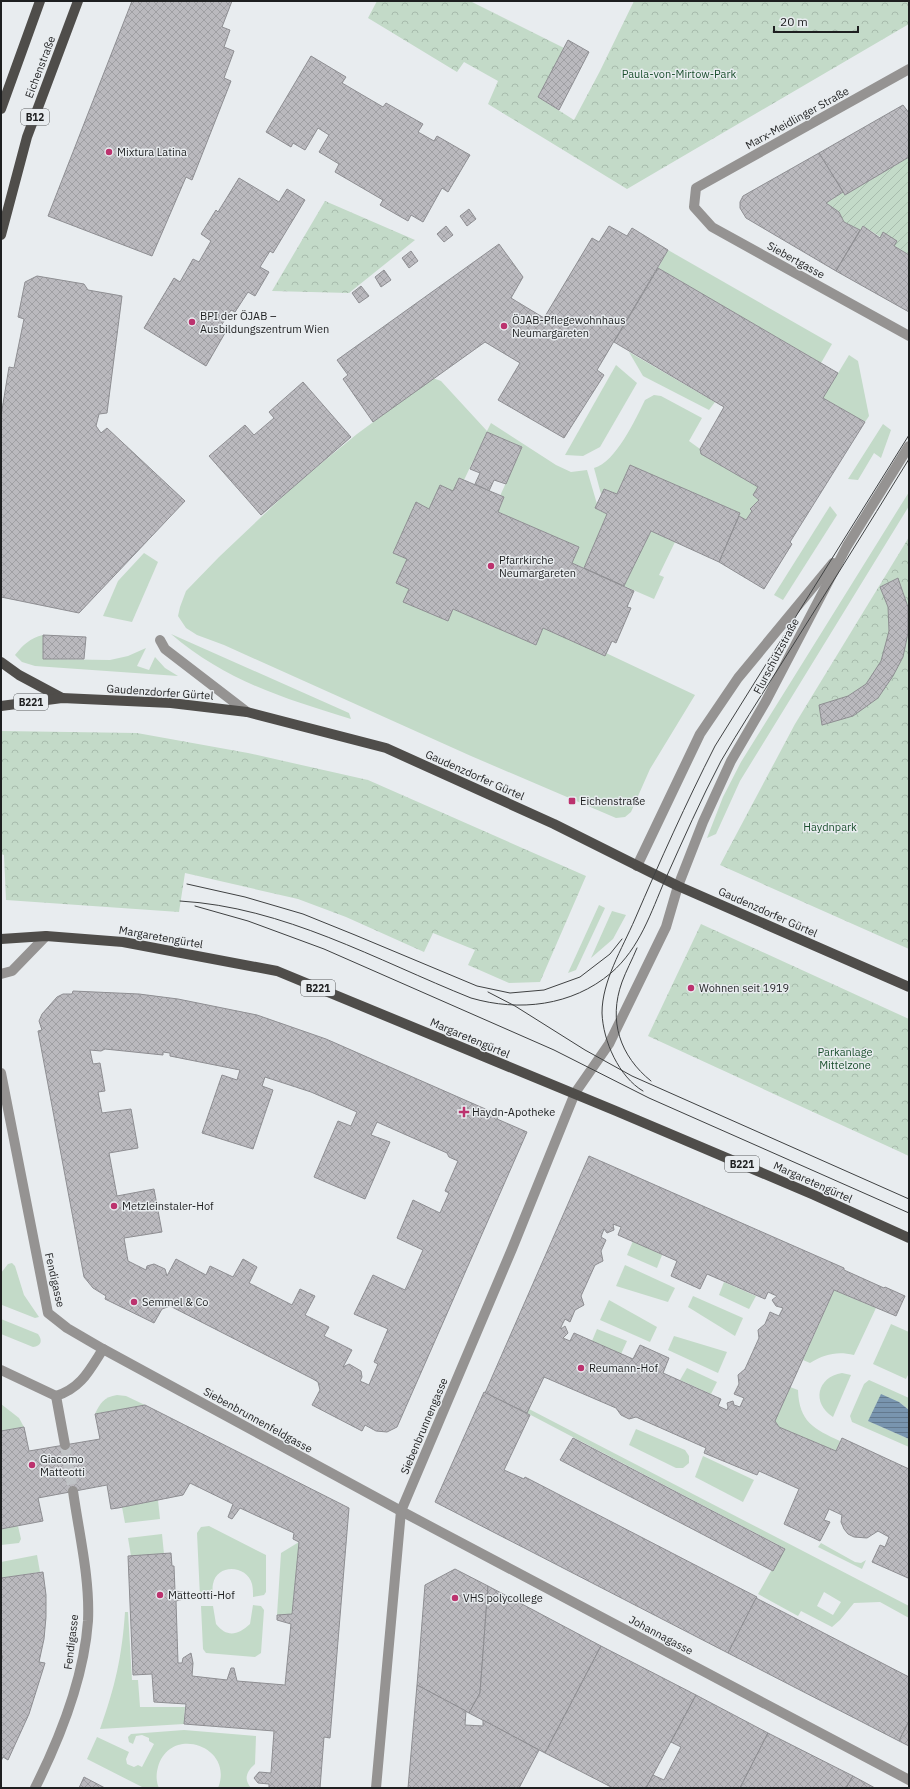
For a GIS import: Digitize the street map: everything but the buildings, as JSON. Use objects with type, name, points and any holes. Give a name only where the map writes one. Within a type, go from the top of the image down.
[{"type":"main road","name":"Eichenstraße","points":[[1,109],[40,1]]},
{"type":"main road","name":"Eichenstraße","points":[[1,235],[27,137],[78,1]]},
{"type":"main road","points":[[1,662],[19,675],[62,698]]},
{"type":"main road","name":"Gaudenzdorfer Gürtel","points":[[1,706],[62,698],[171,703],[247,712],[386,748],[554,824],[678,886],[909,987]]},
{"type":"main road","name":"Margaretengürtel","points":[[1,938],[46,936],[123,942],[277,971],[574,1093],[814,1195],[909,1238]]},
{"type":"street","name":"Marx-Meidlinger Straße","points":[[696,188],[909,69]]},
{"type":"street","name":"Siebertgasse","points":[[696,188],[694,207],[712,227],[909,336]]},
{"type":"street","name":"Flurschützstraße","points":[[574,1093],[609,1044],[666,927],[678,886],[703,822],[731,761],[766,701],[847,546],[909,446]]},
{"type":"street","points":[[637,866],[700,734],[738,678],[847,546]]},
{"type":"street","points":[[160,640],[165,649],[247,712]]},
{"type":"street","points":[[1,974],[12,971],[46,936]]},
{"type":"street","name":"Fendigasse","points":[[1,1073],[48,1313],[67,1328],[103,1349]]},
{"type":"street","name":"Siebenbrunnengasse","points":[[376,1788],[401,1512],[512,1249],[574,1093]]},
{"type":"street","points":[[1,1370],[56,1396],[75,1388],[91,1368],[103,1349]]},
{"type":"street","name":"Siebenbrunnenfeldgasse","points":[[103,1349],[401,1512]]},
{"type":"street","points":[[56,1396],[65,1445]]},
{"type":"street","name":"Fendigasse","points":[[35,1788],[52,1754],[82,1668],[88,1621],[86,1575],[74,1492]]},
{"type":"street","name":"Johannagasse","points":[[401,1512],[909,1780]]},
{"type":"green space","name":"Paula-von-Mirtow-Park","points":[[377,1],[470,1],[564,48],[538,97],[574,120],[634,1],[909,1],[909,24],[627,189],[488,104],[498,81],[464,62],[457,72],[368,18]]},
{"type":"green space","points":[[909,157],[909,255],[863,226],[860,230],[844,222],[839,212],[826,203],[843,192],[845,195]]},
{"type":"green space","points":[[325,201],[415,240],[349,293],[272,291]]},
{"type":"green space","points":[[668,250],[832,344],[821,363],[658,268]]},
{"type":"green space","points":[[629,352],[715,402],[709,410],[643,376]]},
{"type":"green space","points":[[849,355],[858,361],[869,416],[865,422],[823,398]]},
{"type":"green space","points":[[616,365],[637,383],[600,447],[583,456],[565,455]]},
{"type":"green space","points":[[433,378],[441,381],[487,431],[491,423],[556,465],[571,472],[587,470],[597,504],[595,508],[607,514],[584,568],[572,563],[579,547],[498,512],[504,497],[500,496],[522,447],[487,432],[464,480],[459,478],[404,602],[448,621],[453,609],[536,645],[543,628],[604,655],[606,653],[695,695],[650,769],[631,812],[625,817],[616,818],[471,756],[224,645],[197,635],[186,628],[178,616],[186,591],[219,557],[296,484],[357,434]]},
{"type":"green space","points":[[654,395],[661,396],[702,418],[689,441],[700,449],[701,454],[758,487],[753,495],[759,500],[751,508],[752,511],[746,520],[739,516],[740,513],[630,465],[617,494],[604,489],[601,494],[594,468],[610,458],[624,439],[645,400]]},
{"type":"green space","points":[[883,424],[891,430],[881,458],[874,453],[858,480],[848,479]]},
{"type":"green space","points":[[909,492],[909,506],[740,781],[716,834],[707,838],[723,797],[741,762]]},
{"type":"green space","points":[[830,506],[837,515],[783,600],[774,595]]},
{"type":"green space","points":[[651,531],[675,542],[659,575],[664,577],[654,599],[624,586]]},
{"type":"green space","name":"Haydnpark","points":[[909,537],[909,949],[720,865],[795,724]]},
{"type":"green space","points":[[144,553],[158,562],[132,622],[103,616],[118,581]]},
{"type":"green space","points":[[171,634],[349,713],[351,719],[279,695],[234,676],[192,650]]},
{"type":"green space","points":[[43,635],[43,659],[110,660],[128,656],[146,648],[137,666],[149,670],[155,657],[165,668],[178,676],[35,666],[22,662],[15,655],[27,642]]},
{"type":"green space","points":[[1,731],[137,733],[248,753],[368,780],[586,876],[540,982],[509,983],[468,965],[475,950],[433,933],[424,952],[346,917],[298,899],[185,873],[179,912],[6,900],[4,855],[1,854]]},
{"type":"green space","points":[[599,905],[605,908],[576,970],[568,973]]},
{"type":"green space","points":[[612,911],[626,915],[613,939],[591,958]]},
{"type":"green space","name":"Parkanlage Mittelzone","points":[[701,924],[909,1019],[909,1156],[648,1036]]},
{"type":"green space","points":[[633,1241],[662,1255],[657,1268],[627,1255]]},
{"type":"green space","points":[[12,1263],[15,1266],[24,1295],[39,1317],[35,1318],[2,1305],[1,1303],[1,1273],[8,1264]]},
{"type":"green space","points":[[625,1265],[675,1288],[668,1302],[616,1286]]},
{"type":"green space","points":[[724,1282],[756,1296],[749,1309],[719,1295]]},
{"type":"green space","points":[[834,1290],[876,1308],[854,1355],[842,1353],[831,1354],[810,1363],[803,1360]]},
{"type":"green space","points":[[693,1296],[743,1318],[735,1336],[688,1307]]},
{"type":"green space","points":[[609,1300],[657,1327],[650,1342],[600,1320]]},
{"type":"green space","points":[[1,1319],[38,1334],[41,1341],[40,1343],[33,1347],[1,1334]]},
{"type":"green space","points":[[891,1324],[909,1332],[909,1373],[906,1379],[873,1364]]},
{"type":"green space","points":[[597,1329],[627,1341],[621,1354],[592,1341]]},
{"type":"green space","points":[[674,1336],[727,1352],[718,1373],[668,1350]]},
{"type":"green space","points":[[687,1368],[717,1382],[711,1394],[680,1380]]},
{"type":"green space","points":[[842,1373],[851,1375],[833,1417],[822,1405],[820,1391],[822,1385],[827,1380],[834,1375]]},
{"type":"green space","points":[[869,1380],[909,1398],[909,1410],[899,1402],[869,1421],[909,1439],[909,1447],[852,1422],[850,1416],[864,1384]]},
{"type":"green space","points":[[790,1387],[798,1390],[801,1410],[810,1423],[816,1428],[840,1441],[836,1451],[779,1427],[775,1421]]},
{"type":"green space","points":[[117,1395],[126,1396],[145,1405],[95,1414],[103,1401],[109,1397]]},
{"type":"green space","points":[[1,1404],[19,1418],[24,1427],[1,1431]]},
{"type":"green space","points":[[529,1409],[909,1606],[909,1618],[880,1602],[854,1603],[832,1627],[801,1611],[798,1616],[758,1594],[784,1548],[527,1413]],"holes":[[[824,1592],[841,1602],[833,1615],[817,1606]]]},
{"type":"green space","points":[[636,1429],[685,1450],[689,1456],[689,1463],[683,1468],[676,1468],[629,1445]]},
{"type":"green space","points":[[703,1456],[754,1480],[743,1502],[695,1477]]},
{"type":"green space","points":[[158,1500],[160,1519],[125,1523],[122,1507]]},
{"type":"green space","points":[[18,1526],[21,1539],[19,1543],[1,1545],[1,1529]]},
{"type":"green space","points":[[209,1526],[266,1555],[266,1592],[264,1595],[253,1597],[252,1586],[249,1578],[239,1570],[232,1569],[220,1572],[216,1577],[213,1586],[213,1597],[200,1597],[197,1533],[201,1527]]},
{"type":"green space","points":[[162,1534],[164,1554],[131,1556],[128,1538]]},
{"type":"green space","points":[[299,1542],[292,1614],[277,1615],[281,1553]]},
{"type":"green space","points":[[821,1543],[855,1562],[861,1563],[866,1560],[862,1569],[818,1547]]},
{"type":"green space","points":[[37,1555],[40,1572],[1,1578],[1,1562]]},
{"type":"green space","points":[[253,1605],[261,1606],[264,1610],[261,1653],[255,1657],[206,1653],[203,1649],[201,1606],[213,1606],[216,1624],[228,1633],[237,1633],[250,1624]]},
{"type":"green space","points":[[125,1612],[128,1612],[132,1680],[138,1680],[140,1707],[185,1707],[184,1724],[100,1729],[117,1672]]},
{"type":"green space","points":[[184,1730],[256,1736],[255,1764],[247,1775],[247,1781],[251,1788],[218,1788],[221,1773],[217,1761],[210,1752],[199,1746],[187,1744],[175,1746],[165,1754],[157,1770],[157,1781],[159,1788],[144,1788],[87,1759],[97,1737],[129,1752],[126,1759],[127,1764],[134,1767],[138,1765],[142,1767],[154,1744],[149,1741],[149,1738],[142,1735],[136,1736],[133,1744],[129,1742],[128,1737],[131,1734]]},
{"type":"water","points":[[881,1394],[899,1402],[909,1410],[909,1439],[868,1421]]},
{"type":"tunnel","points":[[65,1445],[73,1491]]},
{"type":"tram line","points":[[643,1091],[634,1085],[620,1068],[605,1035],[602,1013],[605,989],[609,977],[674,832],[715,746],[909,435]]},
{"type":"tram line","points":[[180,901],[218,905],[256,913],[293,924],[365,952],[471,998],[489,1002],[508,1005],[544,1003],[579,993],[596,984],[611,973],[621,963],[637,941],[644,929],[692,820],[721,761],[909,459]]},
{"type":"tram line","points":[[187,884],[245,897],[303,914],[477,986],[510,993],[544,990],[580,977],[610,954],[622,939]]},
{"type":"tram line","points":[[195,906],[248,921],[324,949],[554,1050],[649,1098],[909,1213]]},
{"type":"tram line","points":[[637,948],[622,982],[618,996],[616,1010],[617,1024],[620,1037],[631,1060],[651,1081]]},
{"type":"tram line","points":[[488,992],[515,1006],[585,1050],[632,1076],[909,1199]]},
{"type":"place","name":"Mixtura Latina","points":[[109,152]]},
{"type":"place","name":"BPI der ÖJAB – Ausbildungszentrum Wien","points":[[192,322]]},
{"type":"place","name":"ÖJAB-Pflegewohnhaus Neumargareten","points":[[504,326]]},
{"type":"place","name":"Pfarrkirche Neumargareten","points":[[491,566]]},
{"type":"place","name":"Eichenstraße","points":[[572,801]]},
{"type":"place","name":"Wohnen seit 1919","points":[[691,988]]},
{"type":"place","name":"Haydn-Apotheke","points":[[464,1112]]},
{"type":"place","name":"Metzleinstaler-Hof","points":[[114,1206]]},
{"type":"place","name":"Semmel & Co","points":[[134,1302]]},
{"type":"place","name":"Reumann-Hof","points":[[581,1368]]},
{"type":"place","name":"Giacomo Matteotti","points":[[32,1465]]},
{"type":"place","name":"Matteotti-Hof","points":[[160,1595]]},
{"type":"place","name":"VHS polycollege","points":[[455,1598]]}]
